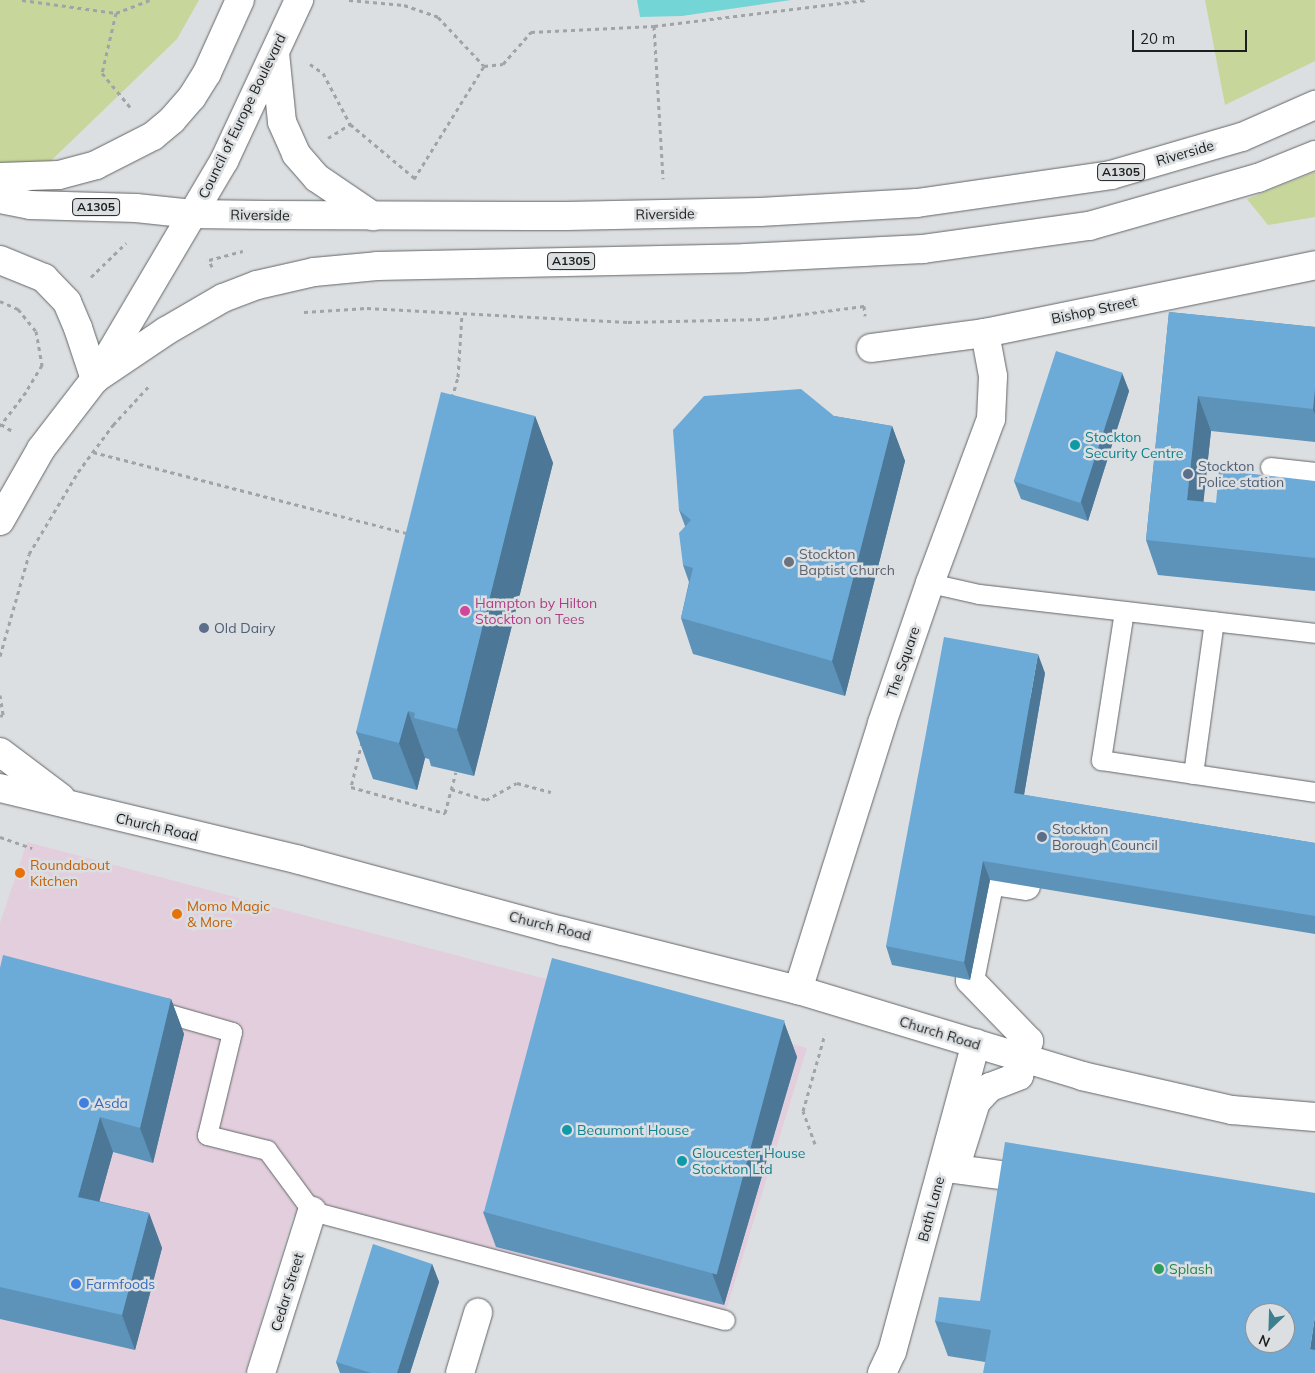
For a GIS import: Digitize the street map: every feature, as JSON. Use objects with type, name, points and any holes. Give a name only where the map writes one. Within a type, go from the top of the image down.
[{"type":"street","points":[[0,177],[59,175],[96,165],[153,136],[172,120],[192,97],[207,73],[238,5]]},
{"type":"street","name":"Council of Europe Boulevard","points":[[193,214],[224,161],[295,9]]},
{"type":"street","points":[[275,53],[282,122],[296,154],[317,178],[373,216]]},
{"type":"street","name":"Riverside","points":[[193,214],[566,216],[750,212],[917,203],[1111,175],[1242,137],[1315,105]]},
{"type":"street","name":"A1305","points":[[0,521],[40,449],[95,379],[166,331],[223,298],[257,285],[314,272],[377,266],[745,258],[923,249],[1089,226],[1258,178],[1315,155]]},
{"type":"street","name":"A1305","points":[[0,199],[30,205],[136,208],[193,214]]},
{"type":"street","points":[[95,379],[193,214]]},
{"type":"street","points":[[0,260],[44,278],[67,302],[95,379]]},
{"type":"street","name":"Bishop Street","points":[[871,348],[985,333],[1315,265]]},
{"type":"street","name":"The Square","points":[[798,990],[880,730],[930,583],[991,419],[993,376],[985,333]]},
{"type":"street","name":"Church Road","points":[[0,752],[72,807]]},
{"type":"street","name":"Church Road","points":[[0,788],[72,807],[299,860],[563,931],[798,990],[1082,1076],[1232,1110],[1315,1117]]},
{"type":"street","points":[[1047,889],[990,880],[970,980],[1029,1041],[1018,1076],[990,1087],[976,1102],[955,1169],[1066,1185]]},
{"type":"street","name":"Bath Lane","points":[[882,1373],[892,1352],[976,1043]]},
{"type":"street","name":"Cedar Street","points":[[261,1373],[312,1211]]},
{"type":"street","points":[[460,1373],[478,1313]]},
{"type":"lane","points":[[1270,467],[1315,472]]},
{"type":"lane","points":[[930,583],[979,594],[1315,633]]},
{"type":"lane","points":[[1124,611],[1101,760],[1315,792]]},
{"type":"lane","points":[[1193,774],[1214,621]]},
{"type":"lane","points":[[140,1006],[232,1032],[207,1135],[267,1150],[312,1211],[725,1320]]},
{"type":"path","points":[[22,0],[116,13],[150,0]]},
{"type":"path","points":[[350,0],[404,5],[438,17],[484,66]]},
{"type":"path","points":[[484,66],[503,64],[532,32],[654,26],[866,0]]},
{"type":"path","points":[[654,26],[664,186]]},
{"type":"path","points":[[304,69],[307,63],[323,72],[350,124],[414,178],[423,183]]},
{"type":"path","points":[[414,178],[484,66]]},
{"type":"path","points":[[36,331],[131,238],[136,208]]},
{"type":"path","points":[[0,301],[18,309],[36,331],[42,365],[26,392],[1,425]]},
{"type":"path","points":[[302,312],[367,308],[628,322],[755,320],[864,306],[871,348]]},
{"type":"path","points":[[450,405],[458,377],[462,314]]},
{"type":"path","points":[[0,656],[29,554],[78,472],[113,424],[150,385]]},
{"type":"path","points":[[93,452],[415,535]]},
{"type":"path","points":[[0,694],[3,715],[0,716]]},
{"type":"path","points":[[362,740],[351,787],[445,813],[456,772]]},
{"type":"path","points":[[451,789],[486,800],[517,783],[551,792]]},
{"type":"path","points":[[0,838],[32,848]]},
{"type":"path","points":[[815,1144],[803,1112],[818,1058]]},
{"type":"shaded area","points":[[27,842],[807,1048],[720,1330],[293,1216],[245,1373],[0,1373],[0,923]]},
{"type":"green space","points":[[0,0],[199,0],[177,39],[0,210]]},
{"type":"green space","points":[[1205,0],[1315,0],[1315,61],[1225,105]]},
{"type":"green space","points":[[1315,172],[1315,217],[1268,225],[1247,199]]},
{"type":"water","points":[[637,0],[791,0],[682,16],[640,17]]},
{"type":"building","points":[[1169,312],[1315,327],[1313,409],[1198,396],[1187,500],[1216,503],[1219,470],[1315,481],[1315,558],[1146,540]]},
{"type":"building","name":"Stockton Security Centre","points":[[1056,351],[1123,373],[1080,503],[1014,481]]},
{"type":"building","name":"Stockton Baptist Church","points":[[801,389],[834,416],[892,426],[832,661],[681,618],[693,568],[683,565],[679,533],[691,520],[679,510],[673,430],[704,396]]},
{"type":"building","name":"Hampton by Hilton Stockton on Tees","points":[[441,392],[535,416],[457,729],[414,718],[415,713],[408,711],[399,743],[356,732]]},
{"type":"building","name":"Stockton Borough Council","points":[[944,637],[1038,654],[1014,793],[1315,843],[1315,916],[983,861],[964,962],[886,946]]},
{"type":"building","name":"Asda","points":[[3,955],[171,999],[140,1128],[100,1117],[78,1197],[149,1213],[122,1315],[0,1287],[0,968]]},
{"type":"building","points":[[552,958],[785,1020],[717,1274],[484,1212]]},
{"type":"building","name":"Splash","points":[[1005,1142],[1315,1193],[1315,1316],[1310,1349],[1315,1350],[1315,1373],[983,1373],[991,1330],[935,1321],[939,1297],[980,1301]]},
{"type":"building","points":[[373,1244],[432,1264],[397,1373],[371,1373],[336,1362]]},
{"type":"place","name":"Stockton Security Centre","points":[[1075,445]]},
{"type":"place","name":"Stockton Police station","points":[[1188,474]]},
{"type":"place","name":"Stockton Baptist Church","points":[[789,562]]},
{"type":"place","name":"Hampton by Hilton Stockton on Tees","points":[[465,611]]},
{"type":"place","name":"Old Dairy","points":[[204,628]]},
{"type":"place","name":"Stockton Borough Council","points":[[1042,837]]},
{"type":"place","name":"Roundabout Kitchen","points":[[20,873]]},
{"type":"place","name":"Momo Magic & More","points":[[177,914]]},
{"type":"place","name":"Asda","points":[[84,1103]]},
{"type":"place","name":"Beaumont House","points":[[567,1130]]},
{"type":"place","name":"Gloucester House Stockton Ltd","points":[[682,1161]]},
{"type":"place","name":"Splash","points":[[1159,1269]]},
{"type":"place","name":"Farmfoods","points":[[76,1284]]}]
